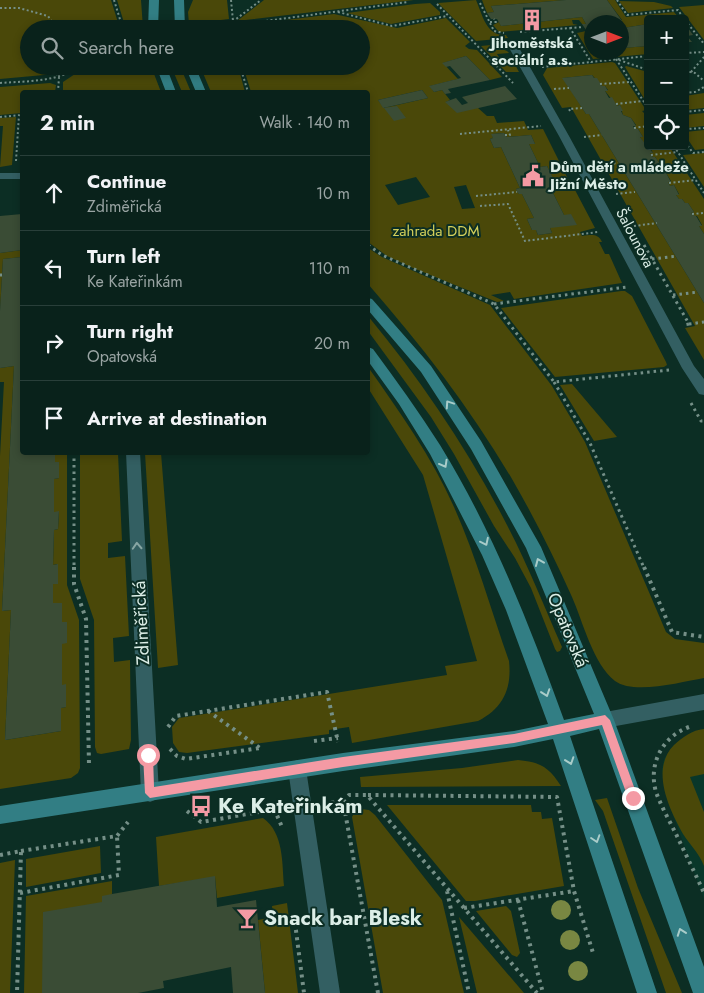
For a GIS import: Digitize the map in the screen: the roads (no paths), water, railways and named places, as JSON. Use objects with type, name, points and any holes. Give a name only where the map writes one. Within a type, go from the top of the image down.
[{"type":"main road","points":[[147,0],[152,17]]},
{"type":"main road","points":[[152,20],[154,0]]},
{"type":"main road","points":[[178,0],[179,20]]},
{"type":"main road","points":[[182,20],[187,0]]},
{"type":"main road","points":[[165,75],[171,90]]},
{"type":"main road","points":[[194,75],[200,90]]},
{"type":"main road","name":"Opatovská","points":[[370,304],[426,369],[476,445],[533,546],[605,720],[704,993]]},
{"type":"main road","points":[[370,354],[388,377],[439,454],[500,574],[538,668],[647,993]]},
{"type":"main road","points":[[0,815],[297,769],[514,739],[605,720]]},
{"type":"street","name":"Šalounova","points":[[513,46],[564,136],[689,368],[704,390]]},
{"type":"street","points":[[0,176],[19,171]]},
{"type":"street","name":"Zdiměřická","points":[[132,455],[150,793]]},
{"type":"street","points":[[605,720],[704,702]]},
{"type":"street","points":[[297,769],[330,993]]},
{"type":"place","name":"Jihoměstská sociální a.s.","points":[[532,20]]},
{"type":"place","name":"Dům dětí a mládeže Jižní Město","points":[[533,176]]},
{"type":"place","name":"Ke Kateřinkám","points":[[201,806]]},
{"type":"place","name":"Snack bar Blesk","points":[[247,918]]},
{"type":"park label","name":"zahrada DDM","points":[[436,231]]}]
